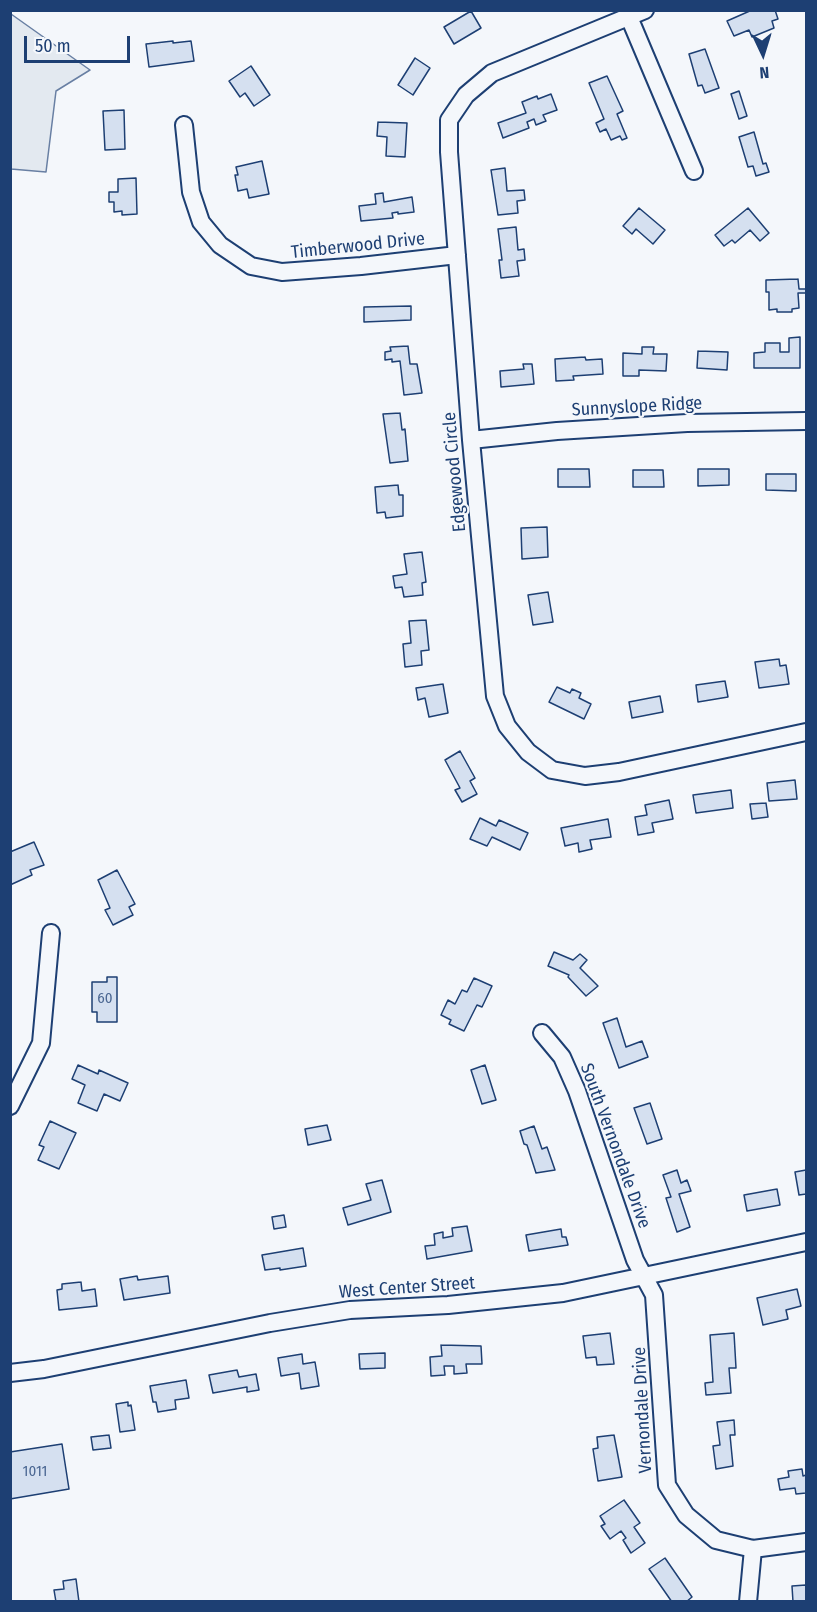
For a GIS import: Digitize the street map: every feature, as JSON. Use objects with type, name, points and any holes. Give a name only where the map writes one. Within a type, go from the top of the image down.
[{"type":"street","name":"Edgewood Circle","points":[[645,10],[492,73],[466,95],[449,120],[449,152],[471,440],[495,696],[507,726],[528,752],[552,770],[585,776],[619,772],[807,732]]},
{"type":"street","points":[[629,17],[694,171]]},
{"type":"street","name":"Timberwood Drive","points":[[184,125],[190,192],[201,222],[220,245],[251,266],[282,273],[457,255]]},
{"type":"street","name":"Sunnyslope Ridge","points":[[471,440],[557,431],[675,424],[807,421]]},
{"type":"street","points":[[10,1106],[41,1043],[51,933]]},
{"type":"street","name":"South Vernondale Drive","points":[[542,1033],[562,1057],[573,1083],[635,1260],[644,1276]]},
{"type":"street","name":"West Center Street","points":[[10,1373],[44,1369],[270,1323],[350,1310],[506,1301],[563,1293],[807,1242]]},
{"type":"street","name":"Vernondale Drive","points":[[644,1276],[654,1295],[667,1485],[686,1515],[716,1540],[753,1549],[807,1542]]},
{"type":"street","points":[[748,1602],[753,1549]]},
{"type":"shaded area","points":[[11,14],[90,70],[56,91],[46,172],[11,169]]},
{"type":"building","points":[[752,10],[775,10],[778,19],[772,21],[774,28],[752,37],[749,30],[734,36],[727,21]]},
{"type":"building","points":[[471,11],[481,28],[454,44],[444,27]]},
{"type":"building","points":[[173,41],[173,43],[191,41],[194,61],[149,67],[146,44]]},
{"type":"building","points":[[705,49],[719,88],[705,93],[702,85],[698,86],[689,54]]},
{"type":"building","points":[[415,58],[430,68],[413,95],[398,85]]},
{"type":"building","points":[[251,66],[270,95],[254,106],[245,93],[240,97],[229,81]]},
{"type":"building","points":[[607,76],[623,111],[617,114],[627,138],[622,140],[620,136],[611,140],[606,129],[600,132],[596,123],[604,119],[589,83]]},
{"type":"building","points":[[739,91],[747,116],[739,119],[731,94]]},
{"type":"building","points":[[551,94],[557,110],[543,115],[546,121],[536,125],[534,119],[527,122],[529,128],[503,138],[498,123],[526,113],[522,102]]},
{"type":"building","points":[[124,110],[125,149],[105,150],[103,111]]},
{"type":"building","points":[[378,122],[407,123],[405,157],[386,156],[387,137],[377,136]]},
{"type":"building","points":[[754,132],[763,164],[766,163],[769,172],[756,176],[753,166],[748,167],[739,137]]},
{"type":"building","points":[[262,161],[269,194],[249,198],[247,189],[238,191],[236,167]]},
{"type":"building","points":[[505,168],[507,191],[524,190],[525,200],[517,201],[518,213],[498,215],[491,170]]},
{"type":"building","points":[[136,178],[137,214],[122,215],[122,211],[114,212],[114,202],[109,202],[109,192],[118,192],[118,179]]},
{"type":"building","points":[[383,193],[384,202],[412,197],[414,212],[392,213],[393,218],[361,221],[359,206],[376,204],[375,194]]},
{"type":"building","points":[[639,208],[665,230],[653,244],[636,229],[632,234],[623,226]]},
{"type":"building","points":[[748,208],[769,233],[760,241],[750,230],[735,243],[732,240],[724,246],[715,235]]},
{"type":"building","points":[[516,227],[518,250],[524,249],[525,260],[517,261],[519,276],[501,278],[499,260],[502,260],[498,229]]},
{"type":"building","points":[[798,279],[799,289],[806,289],[806,293],[798,293],[799,308],[792,309],[792,312],[769,310],[766,280]]},
{"type":"building","points":[[411,306],[411,320],[364,322],[364,307]]},
{"type":"building","points":[[800,337],[800,368],[754,368],[754,353],[765,352],[765,343],[780,343],[780,352],[789,352],[789,338]]},
{"type":"building","points":[[408,346],[410,364],[417,364],[422,393],[404,395],[400,361],[385,360],[385,352],[391,351],[390,347]]},
{"type":"building","points":[[642,347],[654,347],[653,354],[667,354],[666,371],[639,370],[639,376],[623,376],[623,353],[642,354]]},
{"type":"building","points":[[698,351],[728,352],[727,370],[697,368]]},
{"type":"building","points":[[585,357],[586,360],[602,359],[603,374],[573,376],[574,380],[556,381],[555,359]]},
{"type":"building","points":[[523,364],[532,364],[534,384],[501,387],[500,371],[524,369]]},
{"type":"building","points":[[400,413],[402,430],[405,429],[408,461],[390,463],[383,414]]},
{"type":"building","points":[[558,469],[589,469],[590,487],[558,487]]},
{"type":"building","points":[[698,469],[729,469],[729,485],[698,486]]},
{"type":"building","points":[[633,470],[663,470],[664,487],[633,487]]},
{"type":"building","points":[[766,474],[796,474],[796,491],[766,490]]},
{"type":"building","points":[[398,485],[399,495],[403,495],[403,516],[386,518],[385,512],[377,513],[375,487]]},
{"type":"building","points":[[547,527],[548,557],[522,559],[521,528]]},
{"type":"building","points":[[422,552],[426,582],[422,583],[423,595],[404,597],[402,587],[395,588],[393,576],[407,574],[404,554]]},
{"type":"building","points":[[548,592],[553,622],[533,625],[528,595]]},
{"type":"building","points":[[426,620],[429,650],[421,651],[422,665],[405,667],[403,644],[411,643],[409,621]]},
{"type":"building","points":[[779,659],[780,666],[786,665],[789,684],[759,688],[755,662]]},
{"type":"building","points":[[725,681],[728,697],[698,702],[696,685]]},
{"type":"building","points":[[443,684],[448,713],[429,717],[425,698],[418,700],[416,688]]},
{"type":"building","points":[[557,687],[570,693],[572,689],[581,693],[579,698],[591,704],[584,719],[549,702]]},
{"type":"building","points":[[660,696],[663,712],[632,718],[629,702]]},
{"type":"building","points":[[460,751],[475,778],[470,781],[477,794],[462,802],[455,790],[460,788],[445,760]]},
{"type":"building","points":[[795,780],[797,799],[769,801],[767,783]]},
{"type":"building","points":[[731,790],[733,808],[696,813],[693,795]]},
{"type":"building","points":[[669,800],[673,819],[652,823],[654,832],[638,835],[635,817],[647,815],[645,805]]},
{"type":"building","points":[[766,803],[768,817],[752,819],[750,804]]},
{"type":"building","points":[[480,818],[496,826],[499,820],[528,833],[520,850],[492,837],[487,846],[470,839]]},
{"type":"building","points":[[608,819],[611,837],[590,840],[592,849],[579,852],[578,843],[565,846],[561,828]]},
{"type":"building","points":[[34,842],[44,865],[30,870],[32,875],[10,885],[10,852]]},
{"type":"building","points":[[117,870],[135,904],[129,907],[133,915],[113,925],[105,910],[110,908],[98,880]]},
{"type":"building","points":[[554,952],[573,960],[580,954],[587,960],[580,968],[598,986],[586,996],[568,977],[569,975],[548,966]]},
{"type":"building","points":[[107,977],[117,977],[117,1022],[97,1022],[97,1012],[92,1012],[92,982],[107,982]]},
{"type":"building","points":[[474,978],[492,986],[482,1007],[477,1005],[464,1031],[449,1024],[451,1020],[441,1015],[448,1000],[455,1004],[462,990],[467,992]]},
{"type":"building","points":[[617,1018],[626,1047],[642,1041],[648,1057],[619,1068],[603,1023]]},
{"type":"building","points":[[78,1065],[98,1074],[99,1070],[128,1083],[120,1101],[104,1094],[97,1111],[78,1103],[85,1085],[72,1079]]},
{"type":"building","points":[[485,1065],[496,1100],[482,1104],[471,1070]]},
{"type":"building","points":[[650,1103],[662,1139],[647,1144],[634,1108]]},
{"type":"building","points":[[50,1121],[76,1133],[59,1169],[38,1160],[44,1147],[39,1145]]},
{"type":"building","points":[[327,1125],[331,1140],[308,1145],[305,1129]]},
{"type":"building","points":[[534,1126],[542,1149],[547,1147],[555,1170],[536,1173],[520,1131]]},
{"type":"building","points":[[677,1170],[681,1183],[687,1180],[691,1191],[679,1194],[690,1227],[677,1232],[666,1198],[671,1197],[663,1175]]},
{"type":"building","points":[[806,1170],[806,1194],[799,1195],[795,1172]]},
{"type":"building","points":[[382,1180],[391,1212],[348,1225],[343,1208],[371,1200],[366,1184]]},
{"type":"building","points":[[777,1189],[780,1205],[747,1211],[744,1195]]},
{"type":"building","points":[[284,1215],[286,1227],[274,1229],[272,1217]]},
{"type":"building","points":[[467,1226],[472,1251],[427,1259],[425,1246],[435,1245],[434,1234],[443,1232],[443,1238],[453,1236],[452,1228]]},
{"type":"building","points":[[561,1229],[562,1237],[566,1237],[568,1245],[529,1251],[526,1235]]},
{"type":"building","points":[[303,1248],[306,1266],[265,1270],[262,1255]]},
{"type":"building","points":[[137,1276],[138,1280],[168,1276],[170,1293],[124,1300],[120,1279]]},
{"type":"building","points":[[81,1282],[82,1291],[95,1289],[97,1306],[59,1310],[57,1290],[62,1289],[62,1284]]},
{"type":"building","points":[[797,1289],[801,1306],[786,1310],[788,1319],[763,1325],[757,1298]]},
{"type":"building","points":[[610,1333],[614,1364],[597,1365],[596,1357],[586,1358],[583,1336]]},
{"type":"building","points":[[734,1333],[736,1368],[729,1368],[731,1393],[706,1395],[705,1383],[713,1382],[710,1335]]},
{"type":"building","points":[[441,1345],[481,1346],[482,1364],[466,1364],[467,1373],[454,1374],[454,1366],[444,1366],[445,1375],[431,1376],[430,1357],[442,1356]]},
{"type":"building","points":[[385,1353],[385,1368],[360,1369],[359,1354]]},
{"type":"building","points":[[302,1354],[303,1364],[315,1362],[319,1386],[301,1389],[299,1373],[281,1376],[278,1358]]},
{"type":"building","points":[[237,1370],[239,1377],[256,1374],[259,1390],[247,1392],[247,1387],[213,1393],[209,1375]]},
{"type":"building","points":[[186,1380],[189,1398],[175,1400],[176,1409],[158,1412],[156,1402],[153,1402],[150,1386]]},
{"type":"building","points":[[128,1402],[128,1406],[131,1405],[135,1430],[120,1432],[116,1404]]},
{"type":"building","points":[[734,1420],[735,1435],[730,1435],[733,1466],[716,1469],[713,1446],[720,1445],[717,1422]]},
{"type":"building","points":[[109,1435],[111,1448],[93,1450],[91,1437]]},
{"type":"building","points":[[614,1435],[622,1477],[598,1481],[593,1449],[598,1448],[597,1437]]},
{"type":"building","points":[[62,1444],[69,1489],[10,1499],[10,1452]]},
{"type":"building","points":[[802,1469],[803,1476],[806,1475],[806,1493],[796,1494],[795,1488],[780,1490],[778,1479],[789,1477],[788,1471]]},
{"type":"building","points":[[624,1500],[640,1523],[634,1527],[645,1543],[631,1553],[623,1540],[626,1538],[621,1531],[610,1539],[601,1526],[605,1524],[600,1516]]},
{"type":"building","points":[[665,1558],[692,1597],[686,1602],[672,1602],[649,1569]]},
{"type":"building","points":[[76,1579],[79,1602],[56,1602],[54,1590],[64,1589],[63,1581]]},
{"type":"building","points":[[806,1585],[806,1602],[793,1602],[792,1586]]}]
